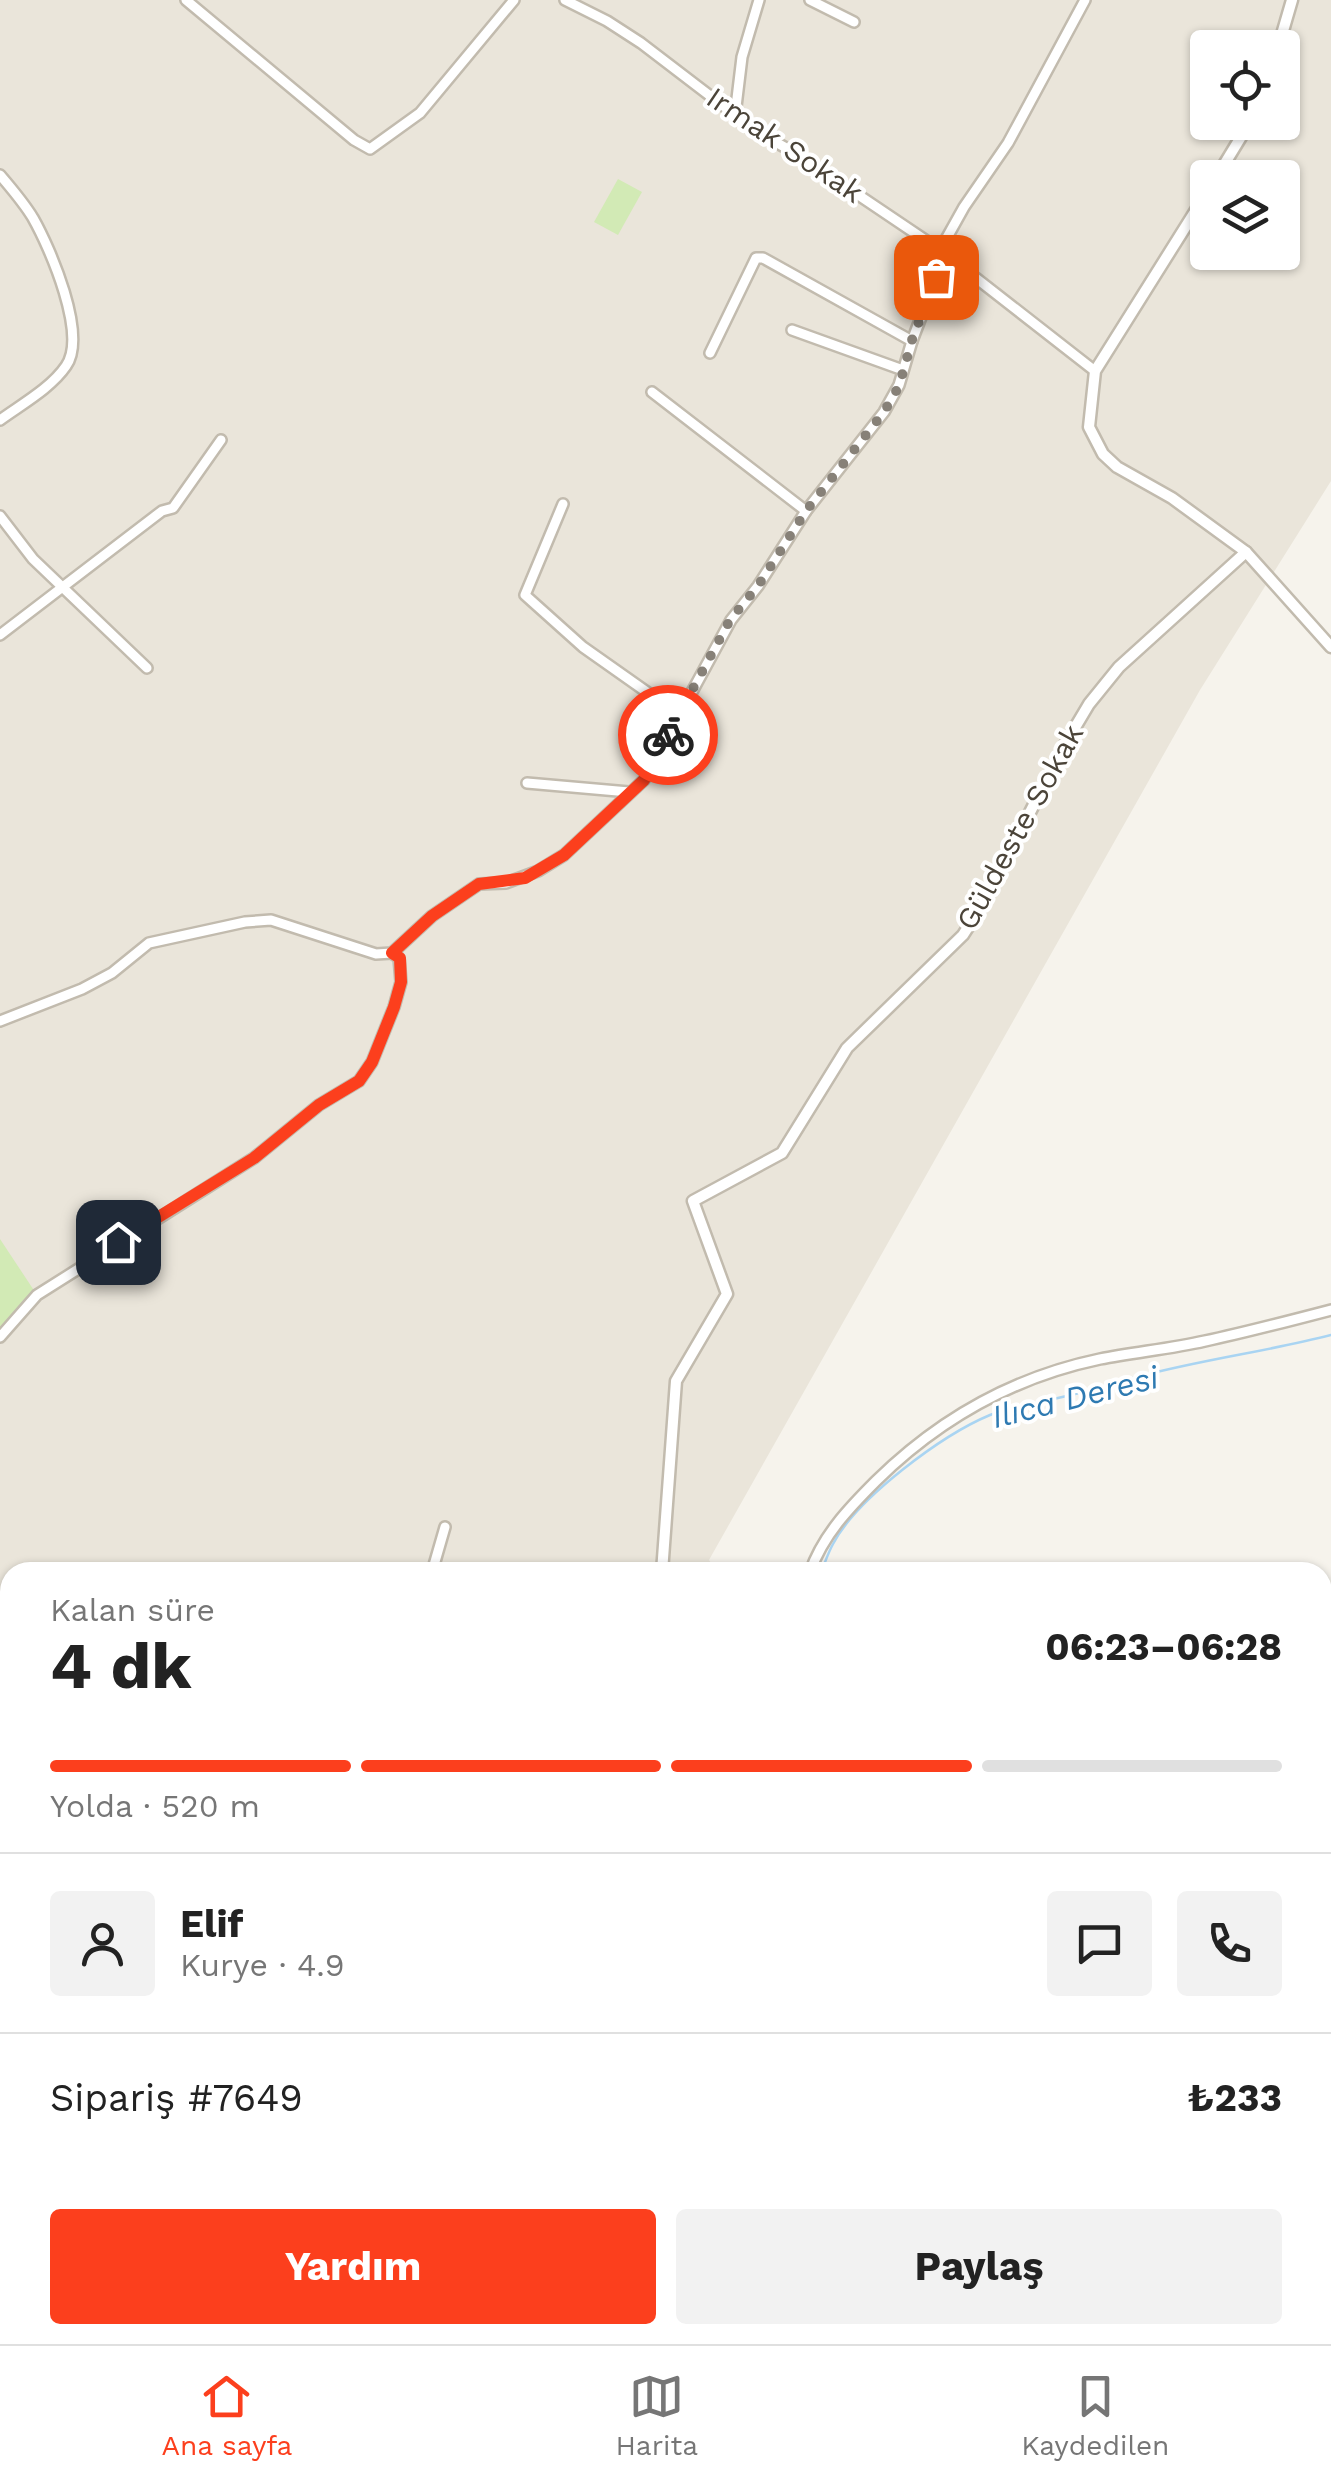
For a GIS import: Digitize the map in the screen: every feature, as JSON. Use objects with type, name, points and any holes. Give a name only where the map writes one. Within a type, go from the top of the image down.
[{"type":"street","points":[[186,0],[354,140],[370,149],[420,112],[514,0]]},
{"type":"street","name":"Irmak Sokak","points":[[565,0],[640,42],[734,115],[942,252],[1095,372]]},
{"type":"street","points":[[734,115],[742,57],[759,0]]},
{"type":"street","points":[[810,0],[854,22]]},
{"type":"street","points":[[392,953],[432,916],[479,884],[525,878],[564,855],[644,780],[730,620],[758,586],[806,511],[884,412],[899,386],[942,252],[964,207],[1008,144],[1085,0]]},
{"type":"street","points":[[1283,30],[1292,0]]},
{"type":"street","points":[[0,175],[32,216],[54,263],[68,306],[72,351],[68,364],[56,378],[0,420]]},
{"type":"street","points":[[1190,219],[1095,372],[1090,427],[1103,454],[1117,467],[1172,498],[1246,552],[1331,647]]},
{"type":"street","points":[[710,353],[756,258],[912,340]]},
{"type":"street","points":[[792,330],[904,370]]},
{"type":"street","points":[[652,392],[806,511]]},
{"type":"street","points":[[0,634],[162,511],[173,508],[220,440]]},
{"type":"street","points":[[564,504],[525,595],[583,647],[678,714]]},
{"type":"street","points":[[0,516],[33,560],[147,668]]},
{"type":"street","name":"Güldeste Sokak","points":[[663,1562],[676,1381],[726,1294],[692,1201],[782,1153],[847,1048],[963,935],[1089,704],[1119,667],[1246,552]]},
{"type":"street","points":[[528,782],[628,792]]},
{"type":"street","points":[[0,1021],[97,981],[148,943],[245,922],[272,920],[400,958],[401,982],[372,1062],[359,1081],[319,1105],[254,1158],[36,1295],[0,1337]]},
{"type":"street","points":[[814,1562],[842,1515],[900,1457],[963,1412],[1017,1384],[1097,1360],[1203,1342],[1331,1310]]},
{"type":"street","points":[[435,1562],[446,1527]]},
{"type":"shaded area","points":[[0,0],[1331,0],[1331,481],[1200,690],[710,1562],[0,1562]]},
{"type":"green space","points":[[618,179],[642,192],[618,235],[594,222]]},
{"type":"green space","points":[[0,1239],[37,1295],[0,1337]]},
{"type":"waterway","name":"Ilıca Deresi","points":[[825,1562],[845,1526],[881,1488],[926,1452],[990,1415],[1168,1369],[1331,1335]]},
{"type":"way so far","points":[[668,735],[730,620],[758,586],[806,511],[884,412],[899,386],[936,277]]},
{"type":"route","points":[[118,1242],[254,1158],[319,1105],[359,1081],[372,1062],[401,982],[400,958],[392,953],[432,916],[479,884],[525,878],[564,855],[644,780],[668,735]]}]
